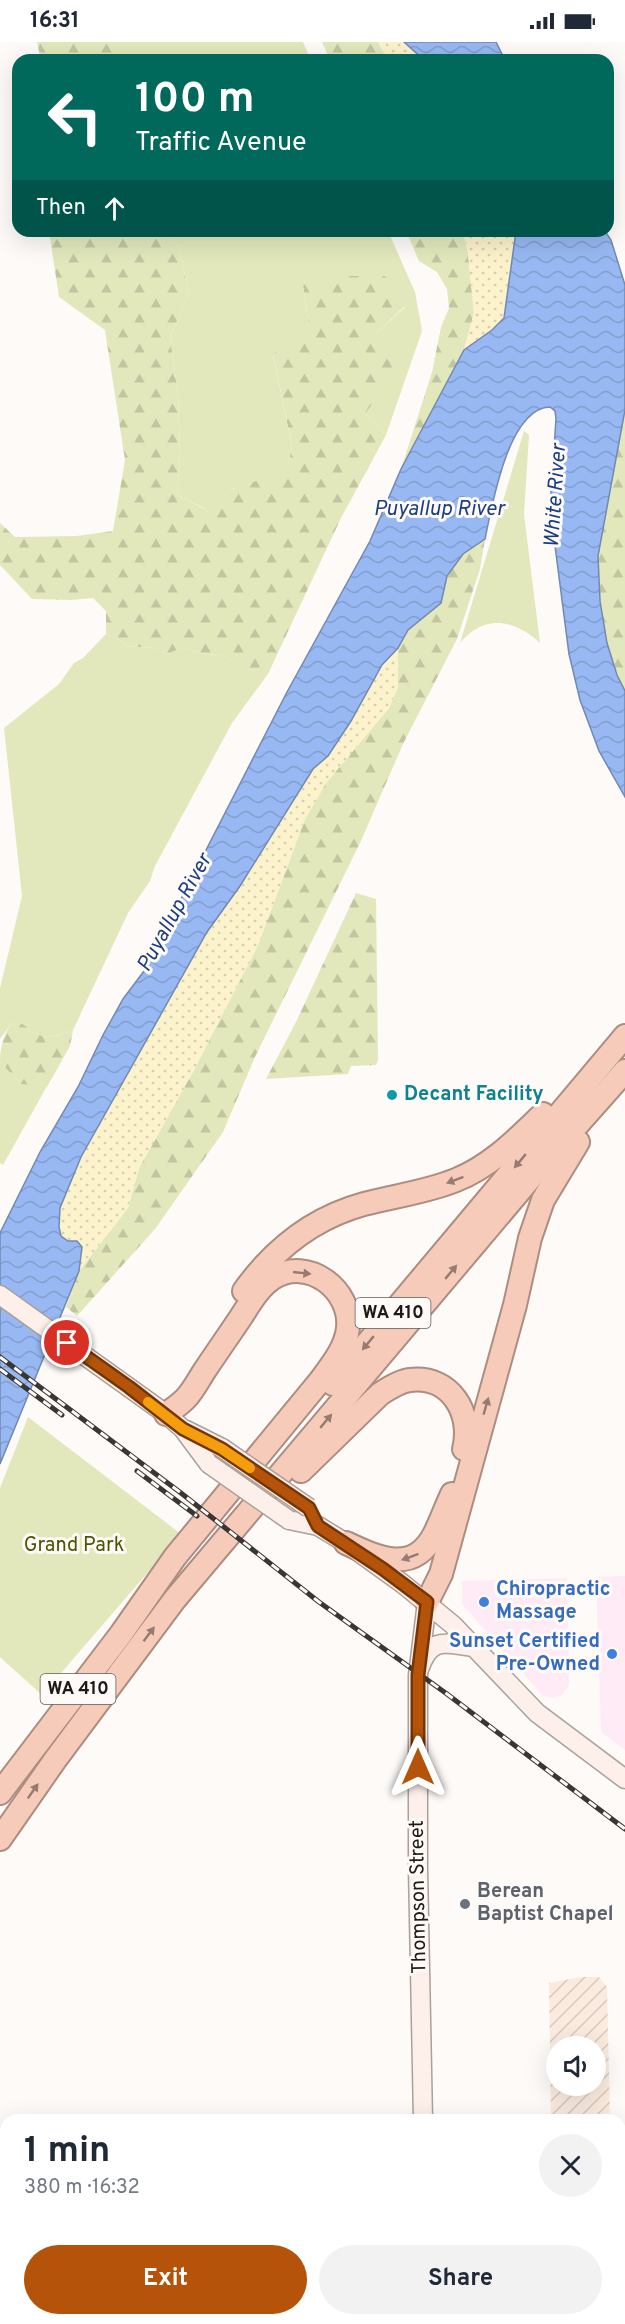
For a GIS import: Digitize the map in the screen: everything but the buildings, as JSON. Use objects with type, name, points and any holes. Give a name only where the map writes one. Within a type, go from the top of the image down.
[{"type":"highway","points":[[166,1414],[177,1390],[243,1291],[276,1252],[296,1236],[321,1221],[360,1205],[456,1180],[475,1171],[523,1134],[625,1034]]},
{"type":"highway","name":"WA 410","points":[[0,1793],[156,1586],[268,1462],[625,1034]]},
{"type":"highway","name":"WA 410","points":[[0,1839],[55,1760],[175,1599],[538,1169],[625,1071]]},
{"type":"highway","points":[[427,1602],[441,1574],[515,1305],[530,1238],[543,1200],[580,1138],[625,1076]]},
{"type":"highway","points":[[156,1586],[175,1557],[337,1358],[348,1332],[348,1320],[346,1309],[337,1291],[323,1278],[306,1273],[291,1272],[273,1278],[256,1295],[187,1398],[166,1414]]},
{"type":"highway","points":[[233,1530],[297,1474],[369,1403],[392,1386],[406,1380],[430,1382],[446,1388],[459,1403],[467,1424],[467,1439],[427,1602]]},
{"type":"highway","points":[[346,1543],[368,1553],[399,1560],[412,1558],[430,1542],[453,1493]]},
{"type":"main road","points":[[0,1295],[166,1414],[183,1429],[209,1464],[289,1520],[318,1526],[346,1543],[427,1602],[453,1625],[537,1713],[625,1779]]},
{"type":"main road","points":[[183,1429],[222,1449],[309,1508],[318,1526]]},
{"type":"main road","name":"Thompson Street","points":[[423,2114],[418,1868],[418,1675],[427,1602]]},
{"type":"main road","points":[[418,1675],[426,1653],[436,1645],[446,1642],[474,1647]]},
{"type":"shaded area","name":"Sunset Certified Pre-Owned","points":[[625,1576],[625,1750],[601,1732],[596,1577]]},
{"type":"shaded area","points":[[567,1578],[569,1685],[562,1695],[553,1698],[543,1696],[462,1604],[462,1581]]},
{"type":"shaded area","points":[[581,1977],[599,1977],[607,1987],[610,2114],[551,2114],[551,2096],[606,2096],[606,2036],[550,2036],[549,1983]]},
{"type":"green space","points":[[37,42],[121,42],[118,54],[40,54]]},
{"type":"green space","points":[[121,42],[303,42],[308,54],[116,54]]},
{"type":"green space","points":[[322,42],[378,42],[385,54],[327,54]]},
{"type":"green space","points":[[50,237],[172,237],[179,249],[189,294],[170,337],[178,395],[180,455],[177,495],[205,509],[229,490],[287,471],[292,446],[273,354],[309,326],[303,285],[342,276],[385,276],[405,306],[375,335],[399,366],[365,414],[386,435],[341,518],[268,674],[250,669],[221,655],[202,653],[184,647],[167,654],[154,648],[127,646],[122,641],[106,634],[106,611],[93,598],[32,599],[0,565],[0,523],[15,537],[77,536],[113,531],[125,460],[105,330],[59,297]]},
{"type":"green space","points":[[172,237],[391,237],[415,292],[422,331],[386,435],[365,414],[375,335],[405,307],[303,286],[309,326],[273,355],[292,446],[287,472],[229,490],[206,509],[177,495],[180,455],[178,395],[170,337],[189,294],[179,249]]},
{"type":"green space","points":[[409,237],[464,237],[474,313],[464,350],[401,469],[432,372],[441,327],[449,308],[447,289],[437,272],[419,261]]},
{"type":"green space","points":[[625,410],[625,691],[617,675],[607,643],[600,601],[598,556]]},
{"type":"green space","points":[[524,431],[529,435],[524,514],[540,643],[520,629],[500,623],[480,627],[460,643]]},
{"type":"green space","points":[[485,539],[480,569],[457,639],[403,744],[360,843],[255,1057],[223,1132],[155,1229],[77,1316],[66,1307],[79,1271],[128,1208],[139,1168],[194,1070],[258,945],[305,819],[326,783],[389,708],[398,687],[398,648],[408,630],[441,603],[447,576],[463,554]]},
{"type":"green space","points":[[106,634],[122,641],[127,646],[154,648],[167,654],[184,647],[202,653],[221,655],[250,669],[268,674],[232,723],[155,866],[150,881],[128,913],[73,1030],[59,1035],[45,1036],[13,1021],[0,1039],[0,988],[22,896],[4,728],[59,684],[74,663],[83,658]]},
{"type":"green space","points":[[356,893],[376,899],[378,1060],[376,1065],[351,1066],[348,1074],[266,1079],[296,1022]]},
{"type":"green space","points":[[13,1021],[45,1036],[59,1035],[73,1030],[70,1046],[47,1087],[21,1084],[0,1062],[3,1040]]},
{"type":"green space","points":[[0,1062],[21,1084],[47,1086],[3,1165],[0,1163]]},
{"type":"green space","name":"Grand Park","points":[[28,1417],[181,1534],[42,1695],[0,1657],[0,1488]]},
{"type":"sand","points":[[378,42],[404,42],[417,54],[385,54]]},
{"type":"sand","points":[[464,237],[516,237],[504,318],[492,330],[464,350],[474,313]]},
{"type":"sand","points":[[398,648],[398,687],[389,708],[326,783],[305,819],[258,945],[194,1070],[139,1168],[128,1208],[79,1271],[82,1247],[77,1241],[68,1241],[61,1236],[59,1227],[60,1208],[81,1157],[207,932],[240,886],[313,769],[337,741],[386,662]]},
{"type":"water","points":[[404,42],[496,42],[502,54],[417,54]]},
{"type":"water","name":"Puyallup River","points":[[515,237],[609,237],[625,285],[625,410],[598,556],[600,601],[607,643],[617,675],[625,691],[625,797],[599,751],[580,700],[569,654],[550,507],[556,419],[555,411],[550,407],[535,412],[523,423],[513,441],[504,461],[485,539],[463,554],[447,576],[441,603],[408,630],[398,648],[382,665],[351,721],[328,756],[313,769],[240,886],[207,932],[81,1157],[60,1208],[59,1227],[61,1236],[68,1241],[77,1241],[82,1247],[79,1271],[0,1464],[0,1233],[40,1152],[78,1087],[103,1035],[123,999],[144,971],[287,692],[370,541],[401,469],[464,350],[492,330],[504,318]]},
{"type":"railway","points":[[0,1357],[181,1493],[319,1602],[447,1694],[625,1829]]},
{"type":"railway","points":[[0,1369],[62,1415]]},
{"type":"railway","points":[[137,1471],[197,1516]]},
{"type":"slow traffic","points":[[148,1402],[183,1429],[222,1449],[250,1468]]},
{"type":"place","name":"Decant Facility","points":[[392,1095]]},
{"type":"place","name":"Chiropractic Massage","points":[[484,1602]]},
{"type":"place","name":"Sunset Certified Pre-Owned","points":[[612,1654]]},
{"type":"place","name":"Berean Baptist Chapel","points":[[465,1904]]},
{"type":"route","points":[[67,1343],[166,1414],[183,1429],[222,1449],[309,1508],[318,1526],[346,1543],[427,1602],[421,1635],[418,1675],[418,1767]]},
{"type":"water label","name":"White River","points":[[556,496]]}]
